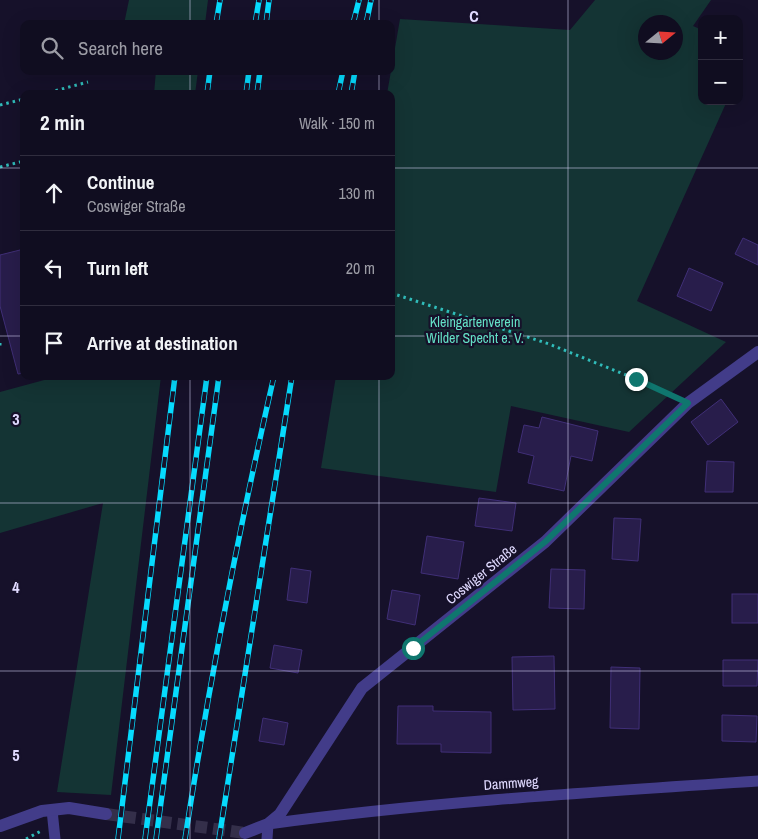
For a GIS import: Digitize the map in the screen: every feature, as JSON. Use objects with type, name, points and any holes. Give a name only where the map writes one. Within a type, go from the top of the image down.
[{"type":"street","name":"Coswiger Straße","points":[[245,833],[268,824],[280,814],[362,688],[545,542],[688,403],[758,352]]},
{"type":"street","points":[[0,826],[42,811],[69,808],[106,814]]},
{"type":"lane","name":"Dammweg","points":[[268,824],[492,799],[758,780]]},
{"type":"lane","points":[[52,810],[55,839]]},
{"type":"lane","points":[[267,839],[268,824]]},
{"type":"path","points":[[58,90],[88,82]]},
{"type":"path","points":[[0,105],[20,100]]},
{"type":"path","points":[[0,167],[20,162]]},
{"type":"path","points":[[395,294],[549,344],[636,379],[688,403]]},
{"type":"green space","points":[[129,0],[208,0],[206,20],[125,20]]},
{"type":"green space","name":"Kleingartenverein Wilder Specht e. V.","points":[[595,0],[711,0],[701,15],[698,15],[698,19],[693,26],[698,28],[698,105],[725,105],[637,301],[726,342],[629,432],[511,406],[496,492],[321,468],[335,380],[395,380],[395,90],[388,90],[390,75],[395,75],[395,48],[400,19],[570,30]]},
{"type":"green space","points":[[156,75],[197,75],[196,90],[154,90]]},
{"type":"green space","points":[[44,380],[161,380],[111,795],[57,792],[103,503],[0,533],[0,392]]},
{"type":"building","points":[[743,238],[758,245],[758,265],[735,254]]},
{"type":"building","points":[[20,250],[20,374],[18,374],[0,306],[0,255]]},
{"type":"building","points":[[689,268],[723,283],[711,311],[677,296]]},
{"type":"building","points":[[721,399],[738,422],[708,445],[691,422]]},
{"type":"building","points":[[542,417],[598,431],[592,461],[571,456],[564,491],[528,483],[534,456],[518,452],[524,425],[539,428]]},
{"type":"building","points":[[707,461],[734,462],[733,492],[705,492]]},
{"type":"building","points":[[479,498],[516,503],[512,531],[475,526]]},
{"type":"building","points":[[614,518],[641,519],[638,561],[612,559]]},
{"type":"building","points":[[427,536],[464,542],[458,579],[421,573]]},
{"type":"building","points":[[291,568],[311,571],[307,603],[287,600]]},
{"type":"building","points":[[551,569],[585,570],[584,609],[549,608]]},
{"type":"building","points":[[392,590],[420,595],[415,625],[387,619]]},
{"type":"building","points":[[732,594],[758,594],[758,623],[732,623]]},
{"type":"building","points":[[274,645],[302,650],[298,673],[270,668]]},
{"type":"building","points":[[554,656],[555,709],[513,710],[512,657]]},
{"type":"building","points":[[723,660],[758,660],[757,686],[723,686]]},
{"type":"building","points":[[611,667],[640,668],[639,729],[610,728]]},
{"type":"building","points":[[398,706],[433,706],[433,711],[491,712],[491,753],[441,752],[441,744],[397,744]]},
{"type":"building","points":[[722,715],[757,716],[756,742],[722,741]]},
{"type":"building","points":[[263,718],[288,723],[284,745],[259,741]]},
{"type":"tunnel","points":[[106,814],[245,833]]},
{"type":"railway","points":[[217,20],[220,0]]},
{"type":"railway","points":[[256,20],[259,0]]},
{"type":"railway","points":[[266,20],[269,0]]},
{"type":"railway","points":[[354,20],[359,0]]},
{"type":"railway","points":[[367,20],[371,0]]},
{"type":"railway","points":[[208,90],[209,75]]},
{"type":"railway","points":[[247,90],[248,75]]},
{"type":"railway","points":[[258,90],[259,75]]},
{"type":"railway","points":[[339,90],[342,75]]},
{"type":"railway","points":[[352,90],[354,75]]},
{"type":"railway","points":[[118,839],[175,380]]},
{"type":"railway","points":[[145,839],[206,380]]},
{"type":"railway","points":[[156,839],[218,380]]},
{"type":"railway","points":[[185,839],[225,607],[273,380]]},
{"type":"railway","points":[[219,839],[291,380]]},
{"type":"route","points":[[413,648],[545,542],[688,403],[636,379]]}]
